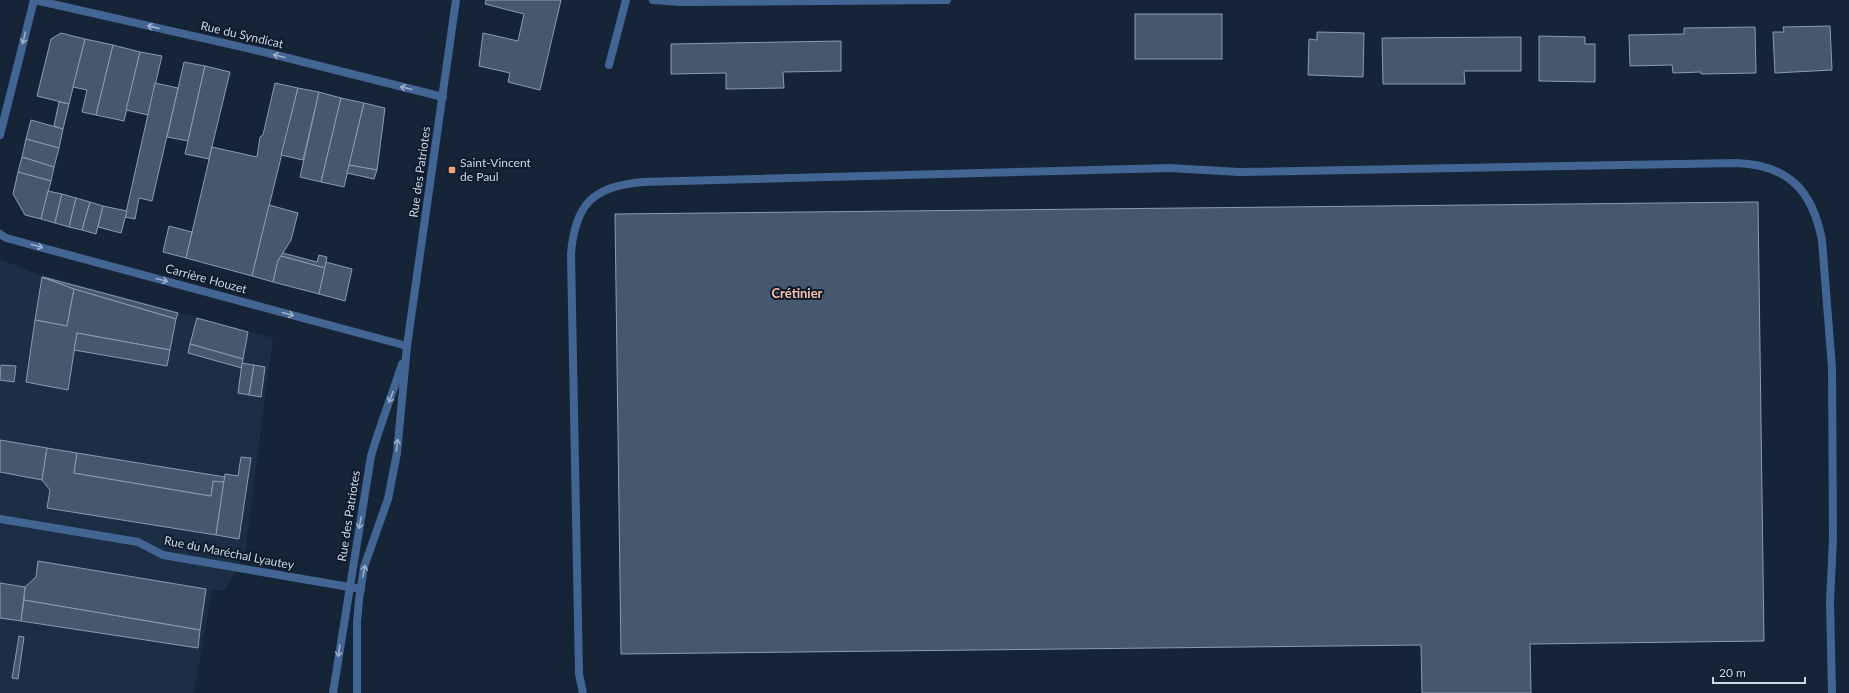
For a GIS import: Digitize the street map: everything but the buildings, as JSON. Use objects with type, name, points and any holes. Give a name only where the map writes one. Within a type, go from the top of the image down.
[{"type":"street","name":"Rue du Syndicat","points":[[35,0],[268,54],[443,97]]},
{"type":"street","points":[[0,135],[35,0]]},
{"type":"street","name":"Rue des Patriotes","points":[[357,693],[357,623],[364,567],[388,499],[396,453],[407,346],[456,0]]},
{"type":"street","points":[[609,66],[626,0]]},
{"type":"street","points":[[653,0],[689,2],[947,0]]},
{"type":"street","points":[[583,693],[579,674],[572,254],[575,226],[580,214],[595,196],[604,190],[614,186],[643,182],[1170,168],[1239,172],[1736,163],[1762,166],[1780,173],[1796,183],[1809,200],[1817,218],[1822,240],[1832,368],[1833,539],[1830,600],[1832,693]]},
{"type":"street","name":"Carrière Houzet","points":[[0,234],[6,238],[407,346]]},
{"type":"street","name":"Rue des Patriotes","points":[[333,693],[371,456],[379,427],[393,393],[407,346]]},
{"type":"street","name":"Rue du Maréchal Lyautey","points":[[0,519],[138,542],[163,555],[361,589]]},
{"type":"shaded area","points":[[0,260],[39,274],[273,338],[245,552],[225,591],[212,590],[194,693],[0,693]]},
{"type":"place","name":"Saint-Vincent de Paul","points":[[452,170]]},
{"type":"district","name":"Crétinier","points":[[797,293]]}]
